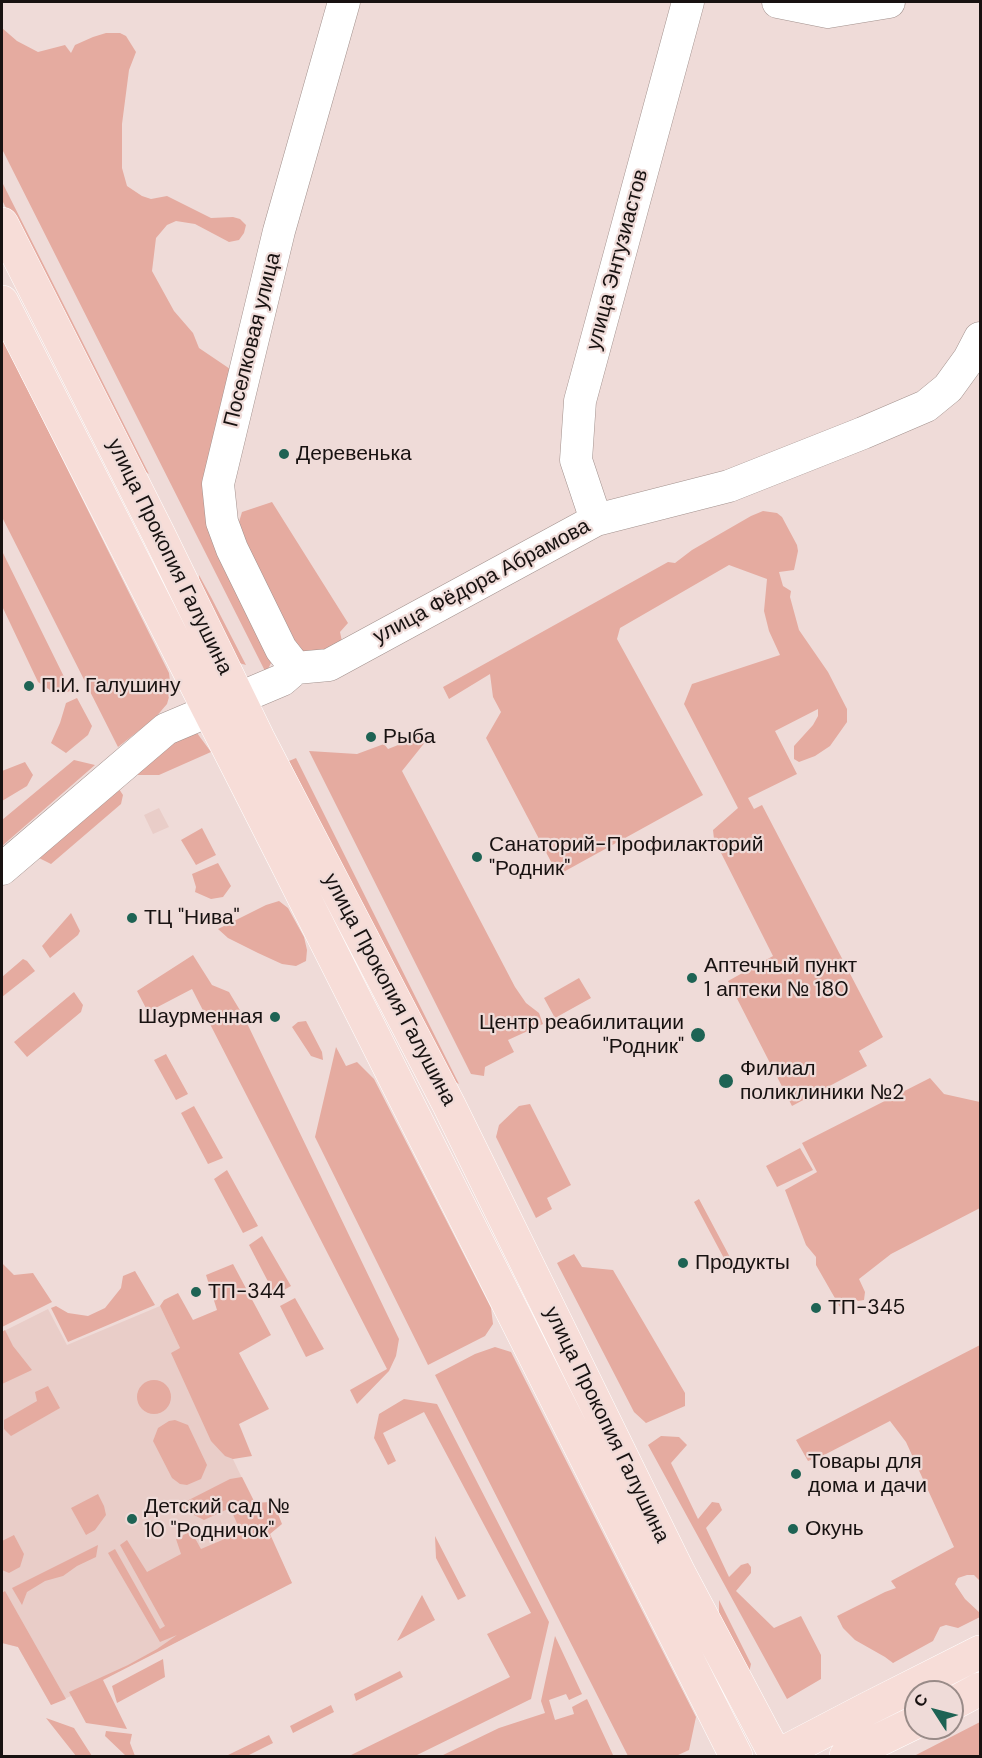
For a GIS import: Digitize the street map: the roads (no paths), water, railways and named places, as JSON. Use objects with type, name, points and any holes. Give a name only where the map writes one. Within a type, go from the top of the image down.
[{"type":"main road","name":"улица Прокопия Галушина","points":[[2,224],[159,534],[239,699],[449,1105],[679,1573],[776,1756]]},
{"type":"main road","name":"улица Прокопия Галушина","points":[[2,302],[736,1756]]},
{"type":"main road","points":[[776,1756],[981,1652]]},
{"type":"main road","points":[[964,1698],[981,1689]]},
{"type":"main road","points":[[846,1756],[904,1728]]},
{"type":"street","name":"Поселковая улица","points":[[296,668],[281,649],[232,549],[222,522],[218,484],[279,231],[344,2]]},
{"type":"street","name":"улица Энтузиастов","points":[[596,520],[576,460],[580,401],[688,2]]},
{"type":"street","points":[[778,2],[828,12],[889,2]]},
{"type":"street","name":"улица Фёдора Абрамова","points":[[2,869],[166,729],[282,680],[296,668],[329,665],[596,520],[729,486],[926,406],[948,388],[981,338]]},
{"type":"place","name":"Деревенька","points":[[284,454]]},
{"type":"place","name":"П.И. Галушину","points":[[29,686]]},
{"type":"place","name":"Рыба","points":[[371,737]]},
{"type":"place","name":"Санаторий-Профилакторий \"Родник\"","points":[[477,857]]},
{"type":"place","name":"ТЦ \"Нива\"","points":[[132,918]]},
{"type":"place","name":"Аптечный пункт 1 аптеки № 180","points":[[692,978]]},
{"type":"place","name":"Шаурменная","points":[[275,1017]]},
{"type":"place","name":"Центр реабилитации \"Родник\"","points":[[698,1035]]},
{"type":"place","name":"Филиал поликлиники №2","points":[[726,1081]]},
{"type":"place","name":"Продукты","points":[[683,1263]]},
{"type":"place","name":"ТП-344","points":[[196,1292]]},
{"type":"place","name":"ТП-345","points":[[816,1308]]},
{"type":"place","name":"Товары для дома и дачи","points":[[796,1474]]},
{"type":"place","name":"Детский сад № 10 \"Родничок\"","points":[[132,1519]]},
{"type":"place","name":"Окунь","points":[[793,1529]]}]
